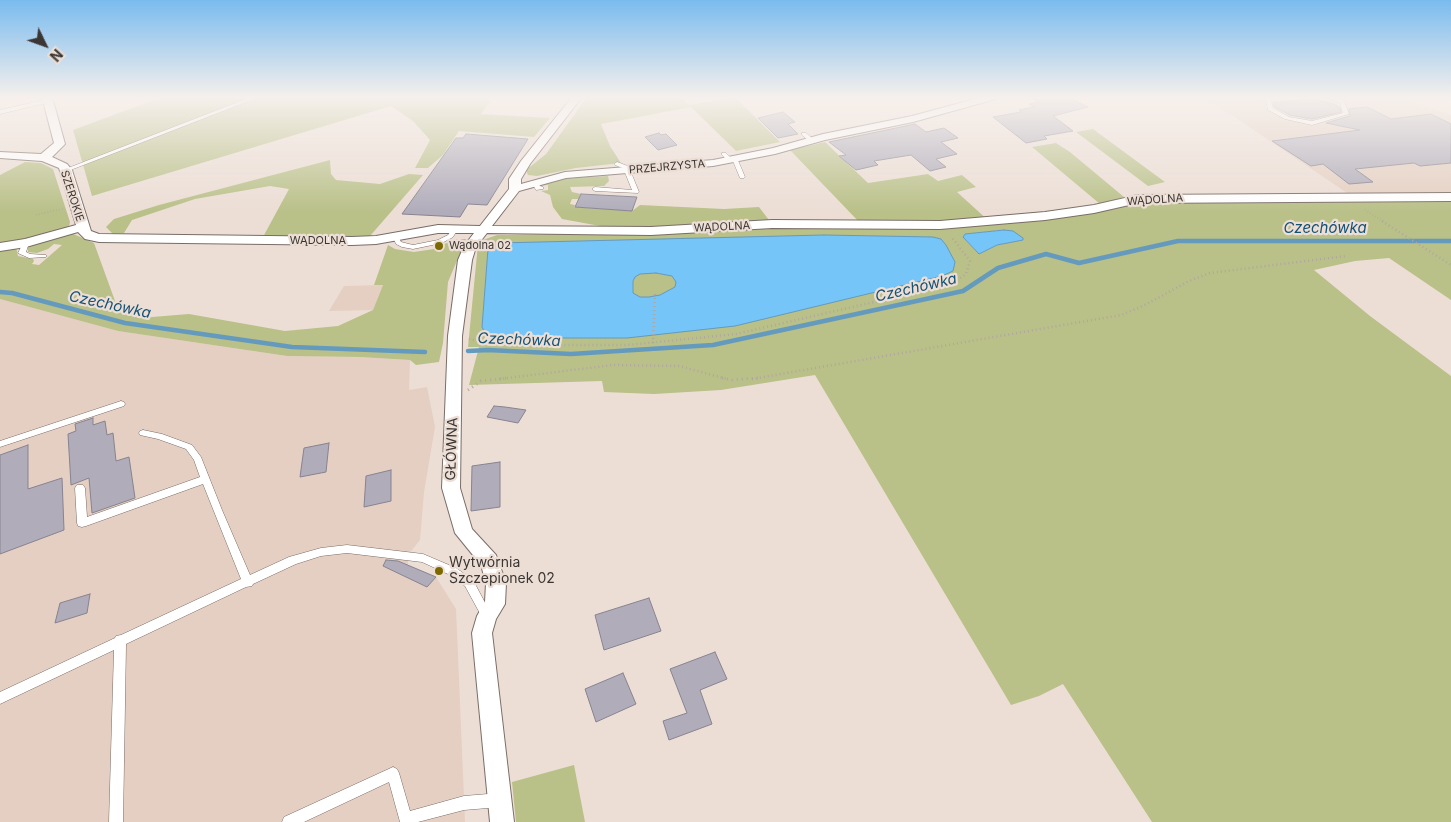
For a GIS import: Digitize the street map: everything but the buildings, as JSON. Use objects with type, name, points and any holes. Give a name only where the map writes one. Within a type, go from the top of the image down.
[{"type":"street","name":"SZEROKIE","points":[[58,135],[60,144],[44,158],[60,164],[66,170],[83,227]]},
{"type":"street","name":"GŁÓWNA","points":[[501,811],[482,633],[487,616],[495,604],[496,583],[490,561],[464,533],[451,488],[455,336],[465,260],[470,246],[515,189],[515,179],[524,163],[546,135]]},
{"type":"street","name":"PRZEJRZYSTA","points":[[515,189],[538,185],[565,175],[729,157],[818,135]]},
{"type":"street","points":[[0,155],[44,158]]},
{"type":"street","name":"WĄDOLNA","points":[[83,227],[87,235],[99,238],[343,241],[376,240],[438,229],[456,228],[651,231],[772,224],[940,225],[1045,216],[1094,209],[1138,199],[1343,196],[1451,197]]},
{"type":"street","points":[[0,247],[26,243],[83,227]]},
{"type":"lane","points":[[66,170],[155,135]]},
{"type":"lane","points":[[729,157],[742,178]]},
{"type":"lane","points":[[595,189],[636,192],[630,169],[617,164]]},
{"type":"lane","points":[[26,243],[22,253],[29,256],[44,256]]},
{"type":"lane","points":[[0,444],[121,404]]},
{"type":"lane","points":[[143,433],[159,436],[189,447],[198,458],[248,582]]},
{"type":"lane","points":[[80,488],[82,523],[206,479]]},
{"type":"lane","points":[[4,695],[293,560],[321,552],[347,548],[423,558],[452,571],[469,583],[487,616]]},
{"type":"lane","points":[[116,822],[120,640]]},
{"type":"lane","points":[[289,822],[393,773],[405,818],[464,803],[501,811]]},
{"type":"path","points":[[1343,196],[1451,265]]},
{"type":"path","points":[[36,215],[68,207]]},
{"type":"path","points":[[455,336],[491,344],[569,346],[653,343],[754,330],[952,284],[966,274],[970,261],[963,250],[940,225]]},
{"type":"path","points":[[453,400],[481,381],[613,364],[679,366],[730,380],[745,380],[1121,315],[1143,306],[1189,281],[1210,273],[1346,256]]},
{"type":"path","points":[[653,343],[655,335],[655,293]]},
{"type":"shaded area","points":[[1262,135],[1451,135],[1451,193],[1347,193]]},
{"type":"shaded area","points":[[383,285],[373,310],[329,311],[344,286]]},
{"type":"shaded area","points":[[0,299],[118,331],[287,356],[410,360],[409,390],[427,387],[435,427],[424,492],[420,540],[408,555],[408,565],[403,575],[427,587],[436,577],[456,609],[465,822],[0,822]]},
{"type":"green space","points":[[75,135],[293,135],[92,196]]},
{"type":"green space","points":[[426,135],[456,135],[443,155],[428,168],[415,168],[430,140]]},
{"type":"green space","points":[[514,135],[535,135],[534,137]]},
{"type":"green space","points":[[559,135],[606,135],[621,163],[576,168],[537,176],[528,175],[526,170],[546,154]]},
{"type":"green space","points":[[720,135],[773,135],[780,142],[736,151]]},
{"type":"green space","points":[[1080,135],[1102,135],[1165,182],[1148,186]]},
{"type":"green space","points":[[825,142],[868,183],[928,174],[938,181],[962,175],[976,187],[957,192],[990,222],[861,224],[790,150]]},
{"type":"green space","points":[[1056,143],[1070,152],[1124,197],[1100,204],[1032,147]]},
{"type":"green space","points":[[330,160],[331,174],[336,180],[380,184],[409,174],[423,175],[370,236],[263,237],[289,189],[270,186],[195,199],[132,220],[124,233],[113,234],[106,227],[114,219],[159,205]]},
{"type":"green space","points":[[25,162],[41,163],[53,169],[70,222],[69,226],[66,229],[25,240],[0,243],[0,175]]},
{"type":"green space","points":[[608,176],[609,181],[604,186],[570,187],[572,192],[581,194],[579,199],[572,199],[570,204],[575,205],[574,207],[632,211],[640,205],[724,209],[759,207],[772,224],[622,230],[562,219],[553,207],[550,195],[541,191],[548,190],[548,185],[540,186],[567,178]]},
{"type":"green space","points":[[1451,199],[1451,300],[1389,258],[1355,261],[1314,270],[1370,316],[1451,376],[1451,822],[1152,822],[1063,684],[1039,696],[1011,705],[815,375],[721,390],[654,394],[604,392],[602,381],[469,385],[479,347],[468,347],[478,244],[480,241],[497,235],[708,232],[782,227],[951,228],[1027,221],[1146,201]],"holes":[[[1004,230],[1022,240],[997,245],[979,254],[963,237],[965,234]]]},
{"type":"green space","points":[[71,233],[94,243],[119,312],[140,318],[189,314],[285,331],[338,326],[373,310],[383,285],[374,285],[388,245],[395,249],[414,252],[434,249],[455,239],[466,239],[448,282],[443,343],[439,362],[416,365],[410,360],[287,356],[118,331],[0,299],[0,249],[16,247],[18,256],[33,259],[32,264],[39,265],[62,245],[54,244],[48,249],[37,253],[28,252],[30,245]]},
{"type":"green space","points":[[574,765],[585,822],[516,822],[512,782]]},
{"type":"water","points":[[1004,230],[1013,231],[1023,240],[997,245],[979,254],[963,237],[965,234]]},
{"type":"water","points":[[824,235],[933,237],[941,239],[955,262],[953,271],[942,276],[735,326],[627,338],[533,338],[491,336],[485,333],[482,327],[488,249],[499,243]],"holes":[[[656,273],[672,276],[676,282],[675,287],[660,295],[640,297],[633,293],[633,281],[640,274]]]},
{"type":"waterway","name":"Czechówka","points":[[468,351],[488,350],[571,354],[713,345],[963,291],[998,268],[1046,254],[1079,263],[1178,241],[1451,241]]},
{"type":"waterway","name":"Czechówka","points":[[0,292],[12,293],[125,323],[292,347],[425,352]]},
{"type":"place","name":"Wądolna 02","points":[[439,246]]},
{"type":"place","name":"Wytwórnia Szczepionek 02","points":[[439,571]]}]
